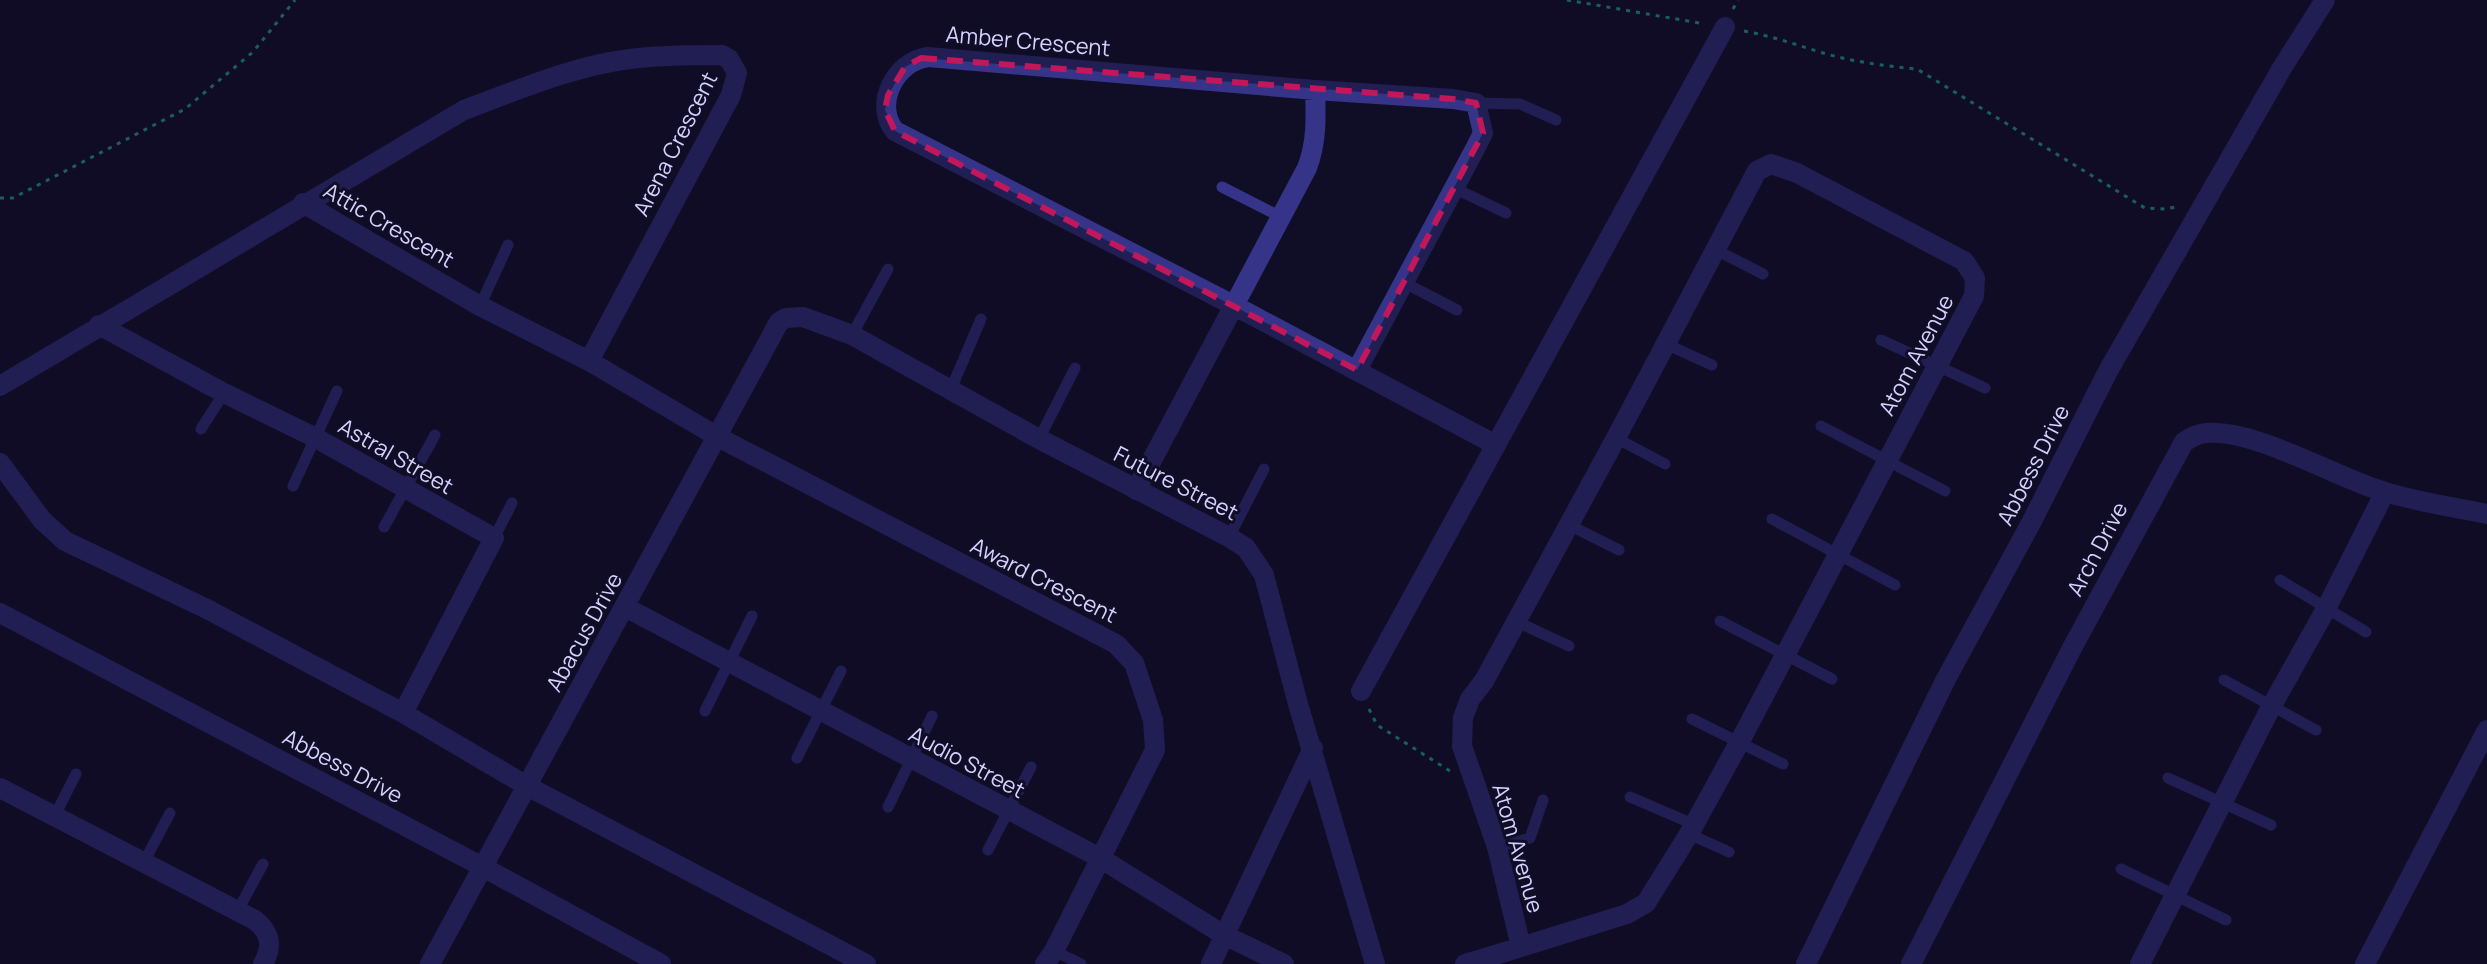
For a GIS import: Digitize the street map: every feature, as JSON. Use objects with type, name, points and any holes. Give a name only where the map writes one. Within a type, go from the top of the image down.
[{"type":"street","name":"Abbess Drive","points":[[1806,964],[1946,679],[2031,523],[2108,371],[2282,68],[2325,0]]},
{"type":"street","points":[[1361,691],[1725,27]]},
{"type":"street","name":"Arena Crescent","points":[[303,203],[464,110],[536,83],[629,59],[722,55],[729,59],[737,73],[731,95],[589,361]]},
{"type":"street","name":"Amber Crescent","points":[[1476,103],[928,57],[905,67],[891,85],[885,110],[889,124],[895,131],[1496,445]]},
{"type":"street","points":[[1136,490],[1314,151],[1315,90]]},
{"type":"street","points":[[1357,370],[1483,133],[1476,103]]},
{"type":"street","name":"Atom Avenue","points":[[1771,164],[1797,173],[1964,261],[1975,278],[1974,296],[1739,743],[1691,829],[1640,909],[1521,947],[1497,847],[1462,746],[1463,718],[1470,699],[1484,681],[1666,344],[1757,171],[1771,164]]},
{"type":"street","name":"Attic Crescent","points":[[0,386],[303,203],[480,306],[589,361],[718,437]]},
{"type":"street","name":"Future Street","points":[[779,322],[786,318],[803,317],[852,335],[1039,439],[1246,548],[1264,575],[1298,704],[1375,964]]},
{"type":"street","name":"Abacus Drive","points":[[430,964],[779,322]]},
{"type":"street","name":"Astral Street","points":[[99,325],[224,393],[316,438],[494,538]]},
{"type":"street","name":"Arch Drive","points":[[1911,964],[2079,635],[2184,442],[2204,433],[2242,437],[2385,492],[2487,514]]},
{"type":"street","name":"Award Crescent","points":[[718,437],[1116,644],[1134,663],[1153,720],[1156,743],[1152,760],[1049,958]]},
{"type":"street","points":[[0,463],[42,520],[65,541],[207,609],[403,713],[527,786],[866,964]]},
{"type":"street","points":[[2140,964],[2385,492]]},
{"type":"street","points":[[403,713],[494,538]]},
{"type":"street","name":"Audio Street","points":[[625,607],[1100,858],[1224,935],[1284,964]]},
{"type":"street","name":"Abbess Drive","points":[[0,613],[661,964]]},
{"type":"street","points":[[2365,964],[2487,730]]},
{"type":"street","points":[[1211,964],[1313,748]]},
{"type":"street","points":[[0,788],[238,910],[266,932],[270,948],[265,960]]},
{"type":"street","points":[[1465,964],[1521,947]]},
{"type":"lane","points":[[1476,103],[1520,104],[1556,120]]},
{"type":"lane","points":[[1222,187],[1281,217]]},
{"type":"lane","points":[[1454,188],[1506,213]]},
{"type":"lane","points":[[480,306],[508,245]]},
{"type":"lane","points":[[1714,249],[1763,274]]},
{"type":"lane","points":[[852,335],[888,269]]},
{"type":"lane","points":[[1403,282],[1457,310]]},
{"type":"lane","points":[[951,389],[981,319]]},
{"type":"lane","points":[[1881,340],[1985,388]]},
{"type":"lane","points":[[1666,344],[1712,365]]},
{"type":"lane","points":[[1039,439],[1075,368]]},
{"type":"lane","points":[[293,486],[337,391]]},
{"type":"lane","points":[[201,429],[224,393]]},
{"type":"lane","points":[[1821,426],[1945,491]]},
{"type":"lane","points":[[384,527],[435,435]]},
{"type":"lane","points":[[1616,438],[1665,464]]},
{"type":"lane","points":[[1229,537],[1264,469]]},
{"type":"lane","points":[[494,538],[512,503]]},
{"type":"lane","points":[[1772,519],[1895,585]]},
{"type":"lane","points":[[1569,525],[1619,550]]},
{"type":"lane","points":[[2280,580],[2366,632]]},
{"type":"lane","points":[[705,711],[752,616]]},
{"type":"lane","points":[[1515,621],[1569,646]]},
{"type":"lane","points":[[1720,621],[1832,679]]},
{"type":"lane","points":[[797,758],[841,671]]},
{"type":"lane","points":[[2224,680],[2316,730]]},
{"type":"lane","points":[[888,807],[932,716]]},
{"type":"lane","points":[[1692,719],[1783,764]]},
{"type":"lane","points":[[988,850],[1031,767]]},
{"type":"lane","points":[[54,817],[76,774]]},
{"type":"lane","points":[[2168,778],[2271,825]]},
{"type":"lane","points":[[1630,797],[1729,852]]},
{"type":"lane","points":[[1497,847],[1530,838],[1543,800]]},
{"type":"lane","points":[[144,862],[170,813]]},
{"type":"lane","points":[[238,910],[263,864]]},
{"type":"lane","points":[[2121,869],[2226,920]]},
{"type":"lane","points":[[1049,958],[1081,964]]},
{"type":"path","points":[[0,198],[13,198],[185,109],[253,52],[295,0]]},
{"type":"path","points":[[1567,0],[1725,27],[1784,39],[1824,53],[1876,65],[1917,69],[2145,208],[2166,209],[2207,199]]},
{"type":"path","points":[[1361,691],[1377,725],[1448,771],[1470,770]]},
{"type":"highlighted area","points":[[921,58],[1453,99],[1476,103],[1483,133],[1357,370],[895,131],[885,110],[888,95],[905,67]]}]
